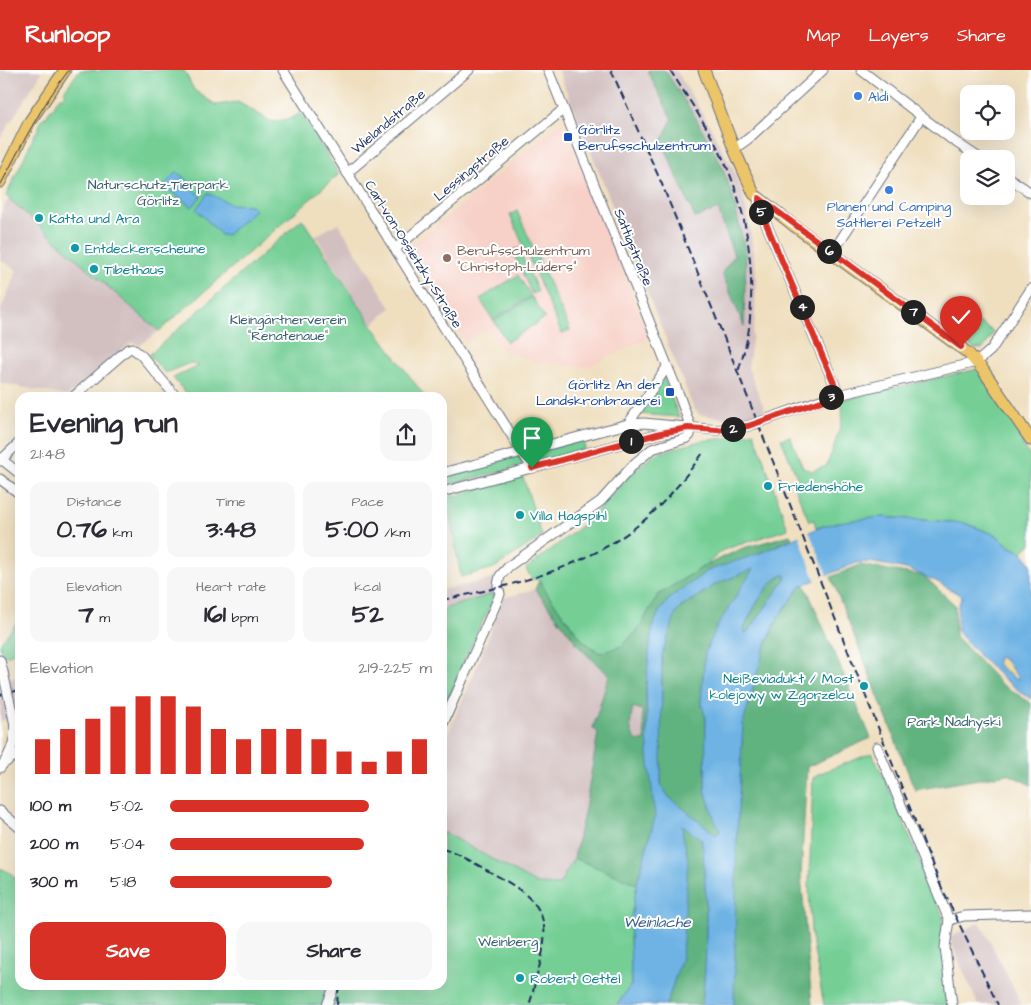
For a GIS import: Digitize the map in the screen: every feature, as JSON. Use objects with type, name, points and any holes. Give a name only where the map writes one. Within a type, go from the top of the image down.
[{"type":"main road","points":[[0,182],[30,122],[65,70]]},
{"type":"main road","points":[[704,70],[734,149],[756,196],[961,347],[977,362],[1031,440]]},
{"type":"street","name":"Carl-von-Ossietzky-Straße","points":[[284,70],[532,468]]},
{"type":"street","name":"Wielandstraße","points":[[348,173],[469,70]]},
{"type":"street","name":"Sattigstraße","points":[[540,70],[549,74],[564,110],[667,367],[689,428]]},
{"type":"street","points":[[734,149],[748,139],[823,70]]},
{"type":"street","points":[[861,70],[921,117],[968,150]]},
{"type":"street","name":"Lessingstraße","points":[[396,248],[564,110]]},
{"type":"street","points":[[832,253],[921,117]]},
{"type":"street","points":[[1015,182],[1031,193]]},
{"type":"street","points":[[756,196],[839,395]]},
{"type":"street","points":[[447,472],[628,424],[644,423],[717,430],[748,426],[839,395],[977,362],[983,359],[991,350],[1031,289]]},
{"type":"street","points":[[81,392],[128,349],[132,348],[139,352],[173,392]]},
{"type":"street","points":[[628,424],[667,367]]},
{"type":"street","points":[[447,491],[661,433],[689,428]]},
{"type":"street","points":[[447,715],[496,606],[500,594],[498,585],[500,576],[514,562],[600,501],[635,463],[652,449],[687,438],[690,435],[689,428]]},
{"type":"street","points":[[15,446],[0,460],[15,470]]},
{"type":"street","points":[[0,479],[15,490]]},
{"type":"street","points":[[0,660],[15,719]]},
{"type":"street","points":[[2,765],[12,748],[15,729]]},
{"type":"street","points":[[877,747],[949,920],[945,947],[952,1005]]},
{"type":"street","points":[[2,765],[15,756]]},
{"type":"street","points":[[0,811],[15,824]]},
{"type":"street","points":[[949,920],[964,916],[1031,914]]},
{"type":"street","points":[[327,1005],[333,990]]},
{"type":"shaded area","points":[[0,70],[39,70],[42,72],[0,139]]},
{"type":"shaded area","points":[[558,70],[676,70],[733,169],[742,193],[749,223],[756,271],[755,320],[748,368],[765,410],[734,419],[700,415],[694,409]]},
{"type":"shaded area","points":[[562,121],[649,338],[588,367],[538,362],[502,350],[487,329],[465,342],[407,249]]},
{"type":"shaded area","points":[[9,198],[159,331],[139,346],[132,342],[72,392],[46,392],[0,383],[0,312],[17,270],[0,260],[0,215]]},
{"type":"shaded area","points":[[338,223],[391,308],[372,325],[316,236]]},
{"type":"shaded area","points":[[493,579],[496,593],[447,608],[447,589]]},
{"type":"shaded area","points":[[535,589],[582,650],[609,675],[593,728],[598,732],[585,809],[574,858],[559,885],[537,884],[447,834],[447,737],[503,598]]},
{"type":"shaded area","points":[[15,677],[15,718],[0,721],[0,681]]},
{"type":"shaded area","points":[[633,707],[642,710],[645,742],[637,741],[630,730]]},
{"type":"shaded area","points":[[980,922],[1022,1005],[978,1005],[949,938]]},
{"type":"green space","name":"Naturschutz-Tierpark Görlitz","points":[[80,70],[96,70],[98,72],[100,70],[184,70],[194,90],[216,105],[238,102],[272,122],[292,118],[301,113],[339,174],[159,331],[6,196],[41,121],[44,117],[47,117],[49,111],[55,106],[60,97],[66,93],[64,91]]},
{"type":"green space","points":[[647,70],[665,70],[697,120],[721,164],[733,197],[746,254],[744,326],[722,273],[734,256],[718,209],[695,218],[662,141],[672,119]]},
{"type":"green space","points":[[517,211],[570,330],[562,334],[510,215]]},
{"type":"green space","name":"Kleingärtnerverein \"Renatenaue\"","points":[[302,219],[372,325],[421,392],[185,392],[173,378],[199,366],[190,363],[165,373],[149,355]]},
{"type":"green space","points":[[518,248],[538,291],[532,294],[512,251]]},
{"type":"green space","points":[[518,275],[531,296],[493,320],[480,299]]},
{"type":"green space","points":[[532,297],[545,318],[507,342],[494,321]]},
{"type":"green space","points":[[962,311],[994,332],[983,349],[975,349],[948,330]]},
{"type":"green space","points":[[978,369],[1001,407],[1025,438],[1022,444],[1031,458],[1031,544],[1022,552],[1009,546],[996,535],[964,523],[882,517],[816,528],[814,520],[809,521],[795,488],[799,482],[781,439],[790,436],[803,468],[812,471],[826,466],[829,460],[841,422],[841,400]]},
{"type":"green space","points":[[664,378],[679,417],[638,414]]},
{"type":"green space","points":[[754,432],[788,529],[723,550],[706,565],[658,595],[638,630],[621,647],[600,653],[583,641],[546,592],[540,580],[532,579],[526,569],[590,519],[637,468],[655,454],[700,441],[735,437]]},
{"type":"green space","points":[[583,439],[585,449],[535,462],[529,453]]},
{"type":"green space","points":[[519,456],[525,465],[447,485],[447,475]]},
{"type":"green space","points":[[523,477],[542,536],[494,568],[461,577],[447,498]]},
{"type":"green space","points":[[790,535],[792,538],[670,598],[659,612],[653,626],[646,686],[646,719],[655,817],[637,884],[574,858],[585,809],[598,733],[593,728],[609,675],[582,650],[535,589],[540,579],[546,592],[583,641],[600,653],[621,646],[638,630],[658,595],[706,565],[743,548]],"holes":[[[633,707],[642,710],[645,741],[638,741],[632,734],[631,717]]]},
{"type":"green space","name":"Park Nadnyski","points":[[860,565],[924,576],[955,605],[955,635],[1001,684],[1031,703],[1031,785],[1008,774],[915,790],[831,577]]},
{"type":"green space","points":[[754,568],[716,628],[705,653],[701,703],[706,718],[705,790],[715,821],[720,829],[716,835],[668,797],[661,785],[662,655],[676,613],[682,607],[718,583]]},
{"type":"green space","points":[[783,575],[786,575],[785,579],[749,631],[745,633],[744,629],[760,598],[771,584]]},
{"type":"green space","points":[[805,585],[871,738],[807,767],[801,875],[812,1005],[734,1005],[734,926],[743,724],[764,649],[778,617],[801,586]]},
{"type":"green space","points":[[496,593],[464,661],[447,703],[447,608]]},
{"type":"green space","points":[[15,625],[15,654],[6,656],[0,648],[0,643]]},
{"type":"green space","points":[[872,753],[895,801],[943,917],[949,1005],[824,1005],[811,934],[809,886],[813,778],[818,774]]},
{"type":"green space","points":[[681,824],[702,840],[706,922],[702,1005],[666,1005],[682,957]]},
{"type":"green space","name":"Weinberg","points":[[447,834],[537,884],[559,885],[574,858],[637,884],[630,924],[631,985],[617,1005],[329,1005],[336,990],[447,990]]},
{"type":"green space","points":[[0,868],[11,873],[15,878],[15,990],[331,990],[324,1005],[0,1005]]},
{"type":"sand","points":[[999,656],[1006,661],[1019,678],[1015,679],[997,665]]},
{"type":"water","points":[[177,172],[201,196],[192,207],[173,193],[165,184]]},
{"type":"water","points":[[208,193],[230,204],[252,205],[255,210],[227,235],[221,235],[196,209]]},
{"type":"water","name":"Weinlache","points":[[882,517],[964,523],[996,535],[1009,546],[1022,552],[1031,564],[1031,699],[991,668],[957,631],[958,606],[962,596],[936,581],[907,569],[870,562],[856,563],[801,586],[778,617],[764,649],[743,724],[737,833],[734,1005],[702,1005],[706,922],[702,840],[682,825],[688,859],[682,957],[666,1005],[617,1005],[631,985],[630,924],[637,884],[655,817],[648,755],[646,686],[653,626],[659,612],[670,598],[707,571],[760,553],[823,526],[845,521]],"holes":[[[753,569],[716,628],[705,653],[701,703],[706,718],[705,790],[715,821],[720,829],[716,835],[669,797],[661,785],[662,655],[676,613],[682,606],[718,583]],[[783,575],[786,575],[785,579],[749,631],[745,633],[744,629],[760,598],[771,584]],[[999,657],[1006,661],[1018,678],[1015,679],[998,665],[997,660]]]},
{"type":"pier","points":[[808,529],[828,577],[816,582],[798,533]]},
{"type":"tram line","points":[[0,186],[40,112],[69,70]]},
{"type":"railway","points":[[611,70],[661,182],[723,335],[940,884],[998,1005]]},
{"type":"railway","points":[[670,70],[702,120],[729,172],[746,229],[751,269],[751,308],[748,334],[738,372]]},
{"type":"railway","points":[[447,599],[493,589],[544,574],[569,565],[615,541],[637,526],[655,510],[703,453]]},
{"type":"railway","points":[[0,695],[15,691]]},
{"type":"railway","points":[[447,850],[511,884],[534,903],[541,914],[544,926],[542,956],[529,1005]]},
{"type":"railway","points":[[337,1005],[338,990]]},
{"type":"place","name":"Aldi","points":[[858,96]]},
{"type":"place","name":"Görlitz Berufsschulzentrum","points":[[568,137]]},
{"type":"place","name":"Planen und Camping Sattlerei Petzelt","points":[[889,190]]},
{"type":"place","name":"Katta und Ara","points":[[39,218]]},
{"type":"place","name":"Entdeckerscheune","points":[[75,248]]},
{"type":"place","name":"Berufsschulzentrum \"Christoph-Lüders\"","points":[[447,258]]},
{"type":"place","name":"Tibethaus","points":[[94,269]]},
{"type":"place","name":"Görlitz An der Landskronbrauerei","points":[[670,392]]},
{"type":"place","name":"Friedenshöhe","points":[[768,486]]},
{"type":"place","name":"Villa Hagspihl","points":[[520,515]]},
{"type":"place","name":"Neißeviadukt / Most kolejowy w Zgorzelcu","points":[[864,686]]},
{"type":"place","name":"Robert Oettel","points":[[520,978]]},
{"type":"route","points":[[532,468],[661,433],[688,428],[728,430],[748,426],[839,395],[759,207],[759,198],[793,225],[961,347]]}]
